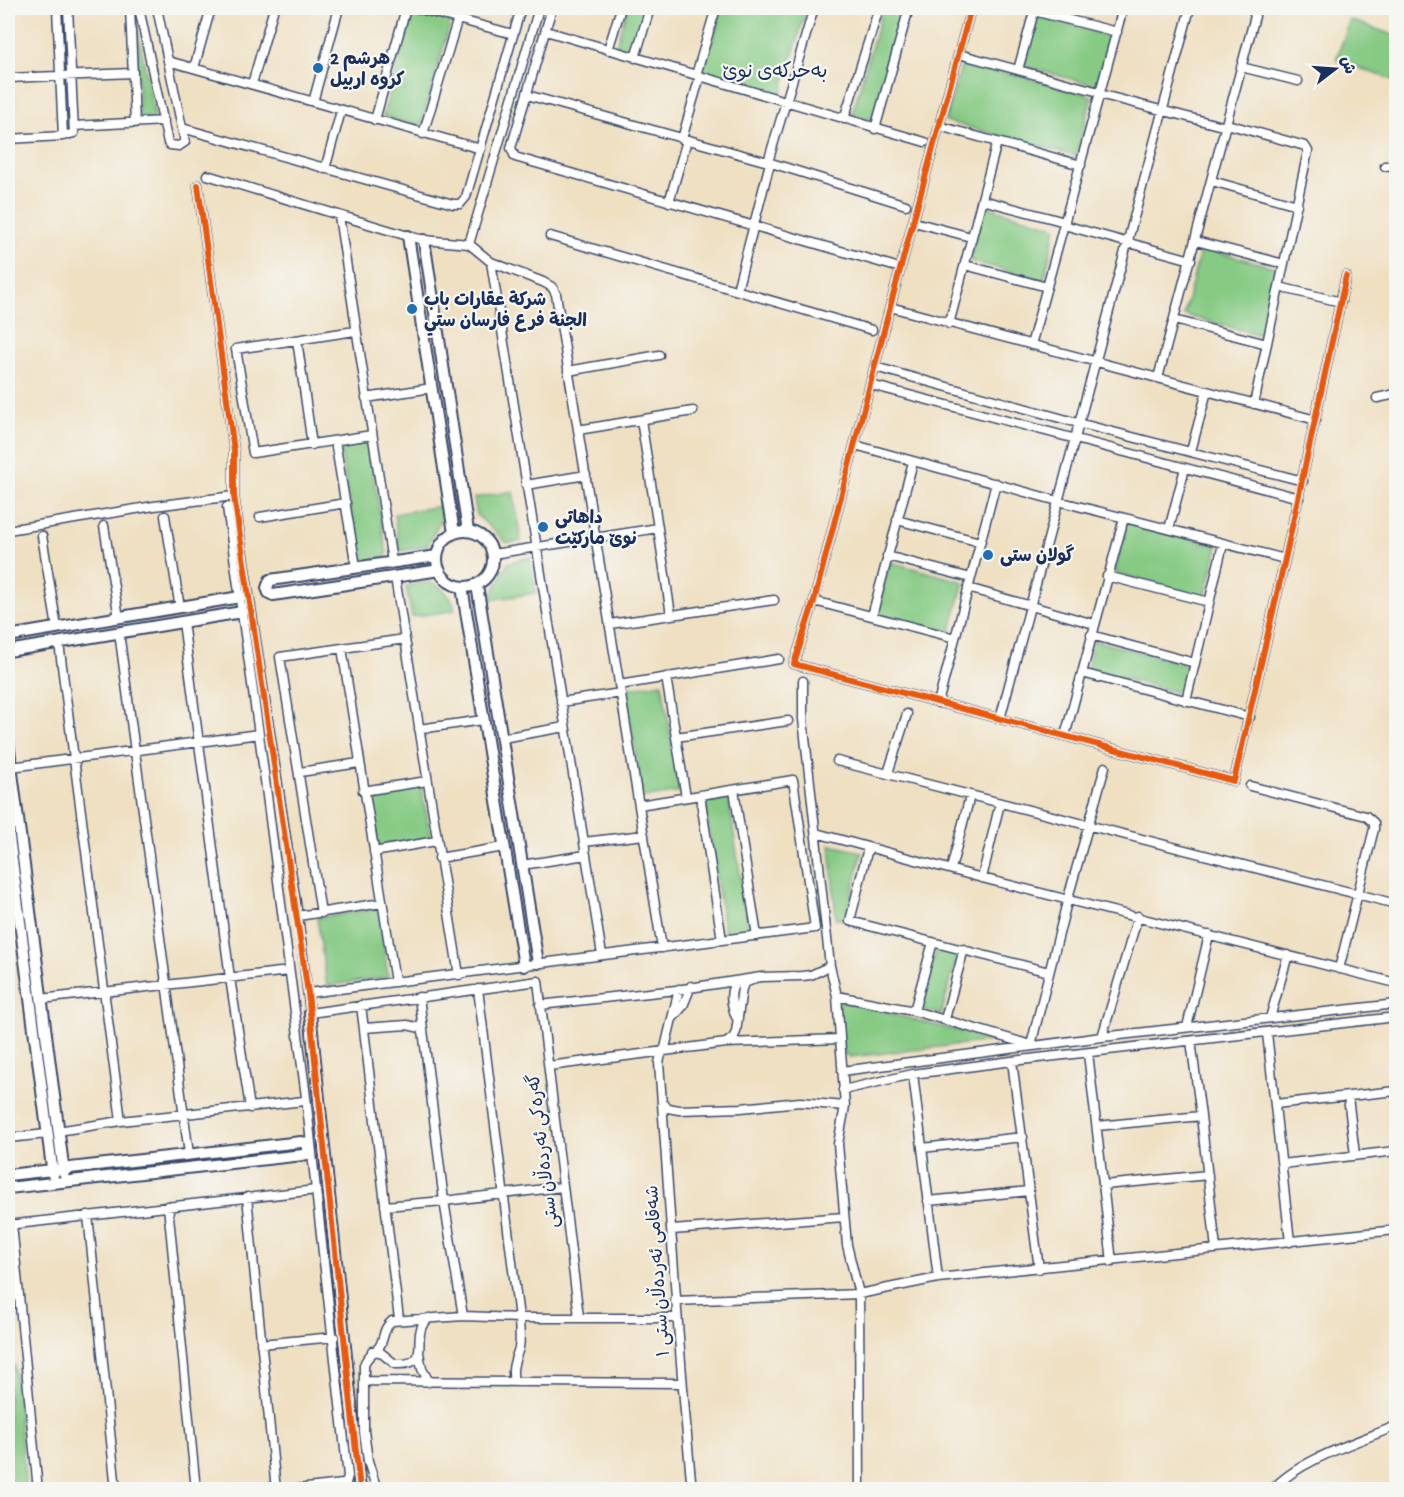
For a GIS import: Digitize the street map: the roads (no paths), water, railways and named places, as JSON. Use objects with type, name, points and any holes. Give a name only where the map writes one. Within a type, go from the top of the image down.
[{"type":"street","points":[[57,8],[63,136]]},
{"type":"street","points":[[8,139],[74,134],[68,8]]},
{"type":"street","points":[[130,8],[135,123]]},
{"type":"street","points":[[140,8],[170,146],[179,146],[185,142],[183,128],[157,8]]},
{"type":"street","points":[[194,68],[211,8]]},
{"type":"street","points":[[252,84],[274,8]]},
{"type":"street","points":[[313,102],[339,8]]},
{"type":"street","points":[[375,120],[406,8]]},
{"type":"street","points":[[416,8],[513,34]]},
{"type":"street","points":[[183,128],[458,205],[465,199],[481,149],[521,8]]},
{"type":"street","points":[[469,244],[539,8]]},
{"type":"street","points":[[552,8],[511,148],[515,157],[893,267]]},
{"type":"street","points":[[608,50],[621,8]]},
{"type":"street","points":[[635,58],[650,8]]},
{"type":"street","points":[[669,202],[716,8]]},
{"type":"street","points":[[737,290],[769,162],[814,8]]},
{"type":"street","points":[[844,119],[879,8]]},
{"type":"street","points":[[875,129],[909,8]]},
{"type":"street","points":[[971,8],[814,601],[794,664],[1233,781],[1250,717],[1303,481],[1346,276]]},
{"type":"street","points":[[1031,345],[1123,8]]},
{"type":"street","points":[[1000,719],[1190,8]]},
{"type":"street","points":[[1158,378],[1255,16],[1251,8]]},
{"type":"street","points":[[1018,70],[1035,9],[1116,33]]},
{"type":"street","points":[[423,134],[458,18]]},
{"type":"street","points":[[546,31],[925,142]]},
{"type":"street","points":[[959,54],[1163,111],[1306,147],[1308,153],[1254,404]]},
{"type":"street","points":[[168,61],[481,149]]},
{"type":"street","points":[[1241,67],[1298,81]]},
{"type":"street","points":[[8,78],[133,74]]},
{"type":"street","points":[[528,95],[769,162],[906,205]]},
{"type":"street","points":[[325,168],[341,111]]},
{"type":"street","points":[[74,126],[164,121]]},
{"type":"street","points":[[939,126],[1081,165]]},
{"type":"street","points":[[949,324],[997,142]]},
{"type":"street","points":[[1384,166],[1396,165]]},
{"type":"street","points":[[207,175],[408,236],[424,240],[469,244],[491,262],[552,287],[556,294],[662,948]]},
{"type":"street","points":[[1212,181],[1297,205]]},
{"type":"street","points":[[198,185],[234,452],[234,496],[308,993],[360,1490]]},
{"type":"street","points":[[982,200],[1191,260]]},
{"type":"street","points":[[339,216],[392,562]]},
{"type":"street","points":[[914,222],[971,237]]},
{"type":"street","points":[[408,236],[454,533]]},
{"type":"street","points":[[550,236],[872,330]]},
{"type":"street","points":[[424,240],[468,531]]},
{"type":"street","points":[[1196,241],[1284,264]]},
{"type":"street","points":[[491,262],[602,955]]},
{"type":"street","points":[[965,265],[1047,287]]},
{"type":"street","points":[[1279,288],[1341,302]]},
{"type":"street","points":[[890,307],[1316,420]]},
{"type":"street","points":[[1174,320],[1267,344]]},
{"type":"street","points":[[355,331],[236,349],[253,453],[372,435]]},
{"type":"street","points":[[297,340],[312,445]]},
{"type":"street","points":[[568,371],[659,355]]},
{"type":"street","points":[[875,367],[1078,423],[1303,481]]},
{"type":"street","points":[[871,385],[1299,498]]},
{"type":"street","points":[[366,398],[432,388]]},
{"type":"street","points":[[1191,452],[1207,391]]},
{"type":"street","points":[[1377,398],[1396,394]]},
{"type":"street","points":[[578,430],[693,411]]},
{"type":"street","points":[[641,420],[671,615]]},
{"type":"street","points":[[335,441],[356,567]]},
{"type":"street","points":[[855,445],[1058,501],[1285,559]]},
{"type":"street","points":[[872,616],[913,462]]},
{"type":"street","points":[[1169,529],[1185,468]]},
{"type":"street","points":[[526,485],[586,475]]},
{"type":"street","points":[[938,703],[996,483]]},
{"type":"street","points":[[8,530],[154,506],[234,496]]},
{"type":"street","points":[[260,517],[346,503]]},
{"type":"street","points":[[227,507],[306,1097],[334,1337],[347,1480],[343,1484],[288,1490]]},
{"type":"street","points":[[165,516],[180,608]]},
{"type":"street","points":[[1065,736],[1124,518]]},
{"type":"street","points":[[897,520],[980,542]]},
{"type":"street","points":[[104,526],[119,618]]},
{"type":"street","points":[[493,554],[658,528]]},
{"type":"street","points":[[468,531],[482,536],[491,547],[492,568],[477,585],[462,587],[446,579],[440,570],[437,556],[444,540],[454,533],[468,531]]},
{"type":"street","points":[[42,536],[57,628]]},
{"type":"street","points":[[1186,701],[1222,544]]},
{"type":"street","points":[[437,556],[270,580],[267,591],[273,595],[440,570]]},
{"type":"street","points":[[887,556],[971,578]]},
{"type":"street","points":[[1107,576],[1209,602]]},
{"type":"street","points":[[395,577],[459,975]]},
{"type":"street","points":[[477,585],[538,963]]},
{"type":"street","points":[[462,587],[524,966]]},
{"type":"street","points":[[968,588],[1094,624]]},
{"type":"street","points":[[8,636],[240,597]]},
{"type":"street","points":[[610,624],[774,600]]},
{"type":"street","points":[[814,601],[955,638]]},
{"type":"street","points":[[8,651],[242,612]]},
{"type":"street","points":[[183,622],[230,978],[250,1108]]},
{"type":"street","points":[[88,624],[91,637]]},
{"type":"street","points":[[119,632],[189,1154]]},
{"type":"street","points":[[1091,635],[1195,663]]},
{"type":"street","points":[[321,913],[280,657],[405,639]]},
{"type":"street","points":[[59,643],[121,1121]]},
{"type":"street","points":[[342,648],[395,982]]},
{"type":"street","points":[[561,702],[666,677],[779,659]]},
{"type":"street","points":[[1082,673],[1250,717]]},
{"type":"street","points":[[666,677],[686,797]]},
{"type":"street","points":[[803,681],[803,719],[830,966],[837,996],[845,1106],[838,1144],[844,1217],[847,1245],[859,1294],[860,1490]]},
{"type":"street","points":[[888,773],[907,714]]},
{"type":"street","points":[[419,729],[483,720]]},
{"type":"street","points":[[676,737],[788,721]]},
{"type":"street","points":[[502,738],[565,728]]},
{"type":"street","points":[[11,767],[259,734]]},
{"type":"street","points":[[8,742],[41,999],[52,1133]]},
{"type":"street","points":[[837,761],[1396,904]]},
{"type":"street","points":[[300,772],[359,763]]},
{"type":"street","points":[[1031,1045],[1068,898],[1105,767]]},
{"type":"street","points":[[308,993],[814,928],[793,780],[639,805]]},
{"type":"street","points":[[363,790],[427,781]]},
{"type":"street","points":[[1250,786],[1371,819],[1374,829],[1339,969]]},
{"type":"street","points":[[734,790],[757,936]]},
{"type":"street","points":[[700,795],[722,940]]},
{"type":"street","points":[[951,869],[970,796]]},
{"type":"street","points":[[982,878],[1000,803]]},
{"type":"street","points":[[8,830],[59,1182]]},
{"type":"street","points":[[816,833],[982,878],[1396,983]]},
{"type":"street","points":[[584,842],[644,835]]},
{"type":"street","points":[[374,852],[436,841]]},
{"type":"street","points":[[439,858],[504,847]]},
{"type":"street","points":[[868,848],[850,921],[1049,972]]},
{"type":"street","points":[[522,865],[586,855]]},
{"type":"street","points":[[13,872],[25,870]]},
{"type":"street","points":[[298,916],[382,903]]},
{"type":"street","points":[[1102,1036],[1138,916]]},
{"type":"street","points":[[1187,1027],[1209,935]]},
{"type":"street","points":[[914,1011],[933,942]]},
{"type":"street","points":[[945,1019],[964,949]]},
{"type":"street","points":[[1270,1018],[1288,955]]},
{"type":"street","points":[[540,1005],[756,978],[811,975],[830,966]]},
{"type":"street","points":[[41,999],[290,971]]},
{"type":"street","points":[[726,1043],[733,1038],[736,1032],[742,988],[756,978]]},
{"type":"street","name":"گەرەکی ئەردەڵان ستی","points":[[478,989],[538,981],[579,1317]]},
{"type":"street","points":[[737,981],[732,986],[731,998],[737,1017]]},
{"type":"street","points":[[671,1020],[683,1006],[691,987]]},
{"type":"street","points":[[310,1013],[478,989],[519,1318],[519,1348],[512,1368],[514,1382]]},
{"type":"street","name":"شەقامی ئەردەڵان ستی ١","points":[[679,989],[665,1048],[659,1063],[681,1383],[692,1490]]},
{"type":"street","points":[[837,996],[914,1011],[1031,1045]]},
{"type":"street","points":[[419,997],[444,1201],[463,1317]]},
{"type":"street","points":[[842,1071],[1102,1036],[1396,1004]]},
{"type":"street","points":[[361,1005],[399,1319]]},
{"type":"street","points":[[843,1090],[913,1074],[1396,1017]]},
{"type":"street","points":[[364,1028],[407,1025],[421,1028],[423,1032]]},
{"type":"street","points":[[1151,1031],[1153,1045]]},
{"type":"street","points":[[1267,1033],[1290,1242]]},
{"type":"street","points":[[549,1066],[726,1043],[840,1039]]},
{"type":"street","points":[[1191,1041],[1216,1249]]},
{"type":"street","points":[[1088,1053],[1112,1262]]},
{"type":"street","points":[[1012,1061],[1039,1269]]},
{"type":"street","points":[[913,1074],[938,1278]]},
{"type":"street","points":[[1275,1104],[1396,1091]]},
{"type":"street","points":[[8,1138],[121,1121],[304,1101],[306,1097]]},
{"type":"street","points":[[1348,1097],[1355,1155]]},
{"type":"street","points":[[662,1102],[671,1110],[741,1108],[800,1102],[845,1106]]},
{"type":"street","points":[[1097,1126],[1201,1116]]},
{"type":"street","points":[[922,1148],[1023,1137]]},
{"type":"street","points":[[8,1175],[302,1143],[307,1143],[308,1148],[307,1154],[303,1155],[8,1188]]},
{"type":"street","points":[[1282,1164],[1396,1151]]},
{"type":"street","points":[[1104,1185],[1208,1175]]},
{"type":"street","points":[[385,1206],[562,1187]]},
{"type":"street","points":[[38,1490],[10,1224],[316,1191]]},
{"type":"street","points":[[928,1201],[1029,1191]]},
{"type":"street","points":[[247,1197],[276,1490]]},
{"type":"street","points":[[168,1206],[196,1490]]},
{"type":"street","points":[[88,1215],[116,1490]]},
{"type":"street","points":[[672,1230],[844,1217]]},
{"type":"street","points":[[675,1301],[859,1294],[938,1278],[1112,1262],[1396,1230]]},
{"type":"street","points":[[377,1490],[368,1461],[364,1431],[366,1358],[378,1348],[387,1325],[392,1321],[463,1317],[676,1318]]},
{"type":"street","points":[[429,1318],[421,1327],[419,1353],[422,1369],[429,1382]]},
{"type":"street","points":[[261,1344],[334,1337]]},
{"type":"street","points":[[372,1351],[380,1352],[395,1364],[400,1374],[408,1382]]},
{"type":"street","points":[[395,1364],[409,1363],[419,1353]]},
{"type":"street","points":[[364,1381],[681,1383]]},
{"type":"street","points":[[1272,1490],[1279,1482],[1317,1459],[1396,1426]]},
{"type":"place","name":"هرشم 2 كروه اربيل","points":[[318,68]]},
{"type":"place","name":"شرکة عقارات باب الجنة فرع فارسان ستي","points":[[412,309]]},
{"type":"place","name":"داهاتی نوێ مارکێت","points":[[543,527]]},
{"type":"place","name":"گولان ستی","points":[[988,555]]},
{"type":"district","name":"بەحرکەی نوێ","points":[[775,70]]}]
